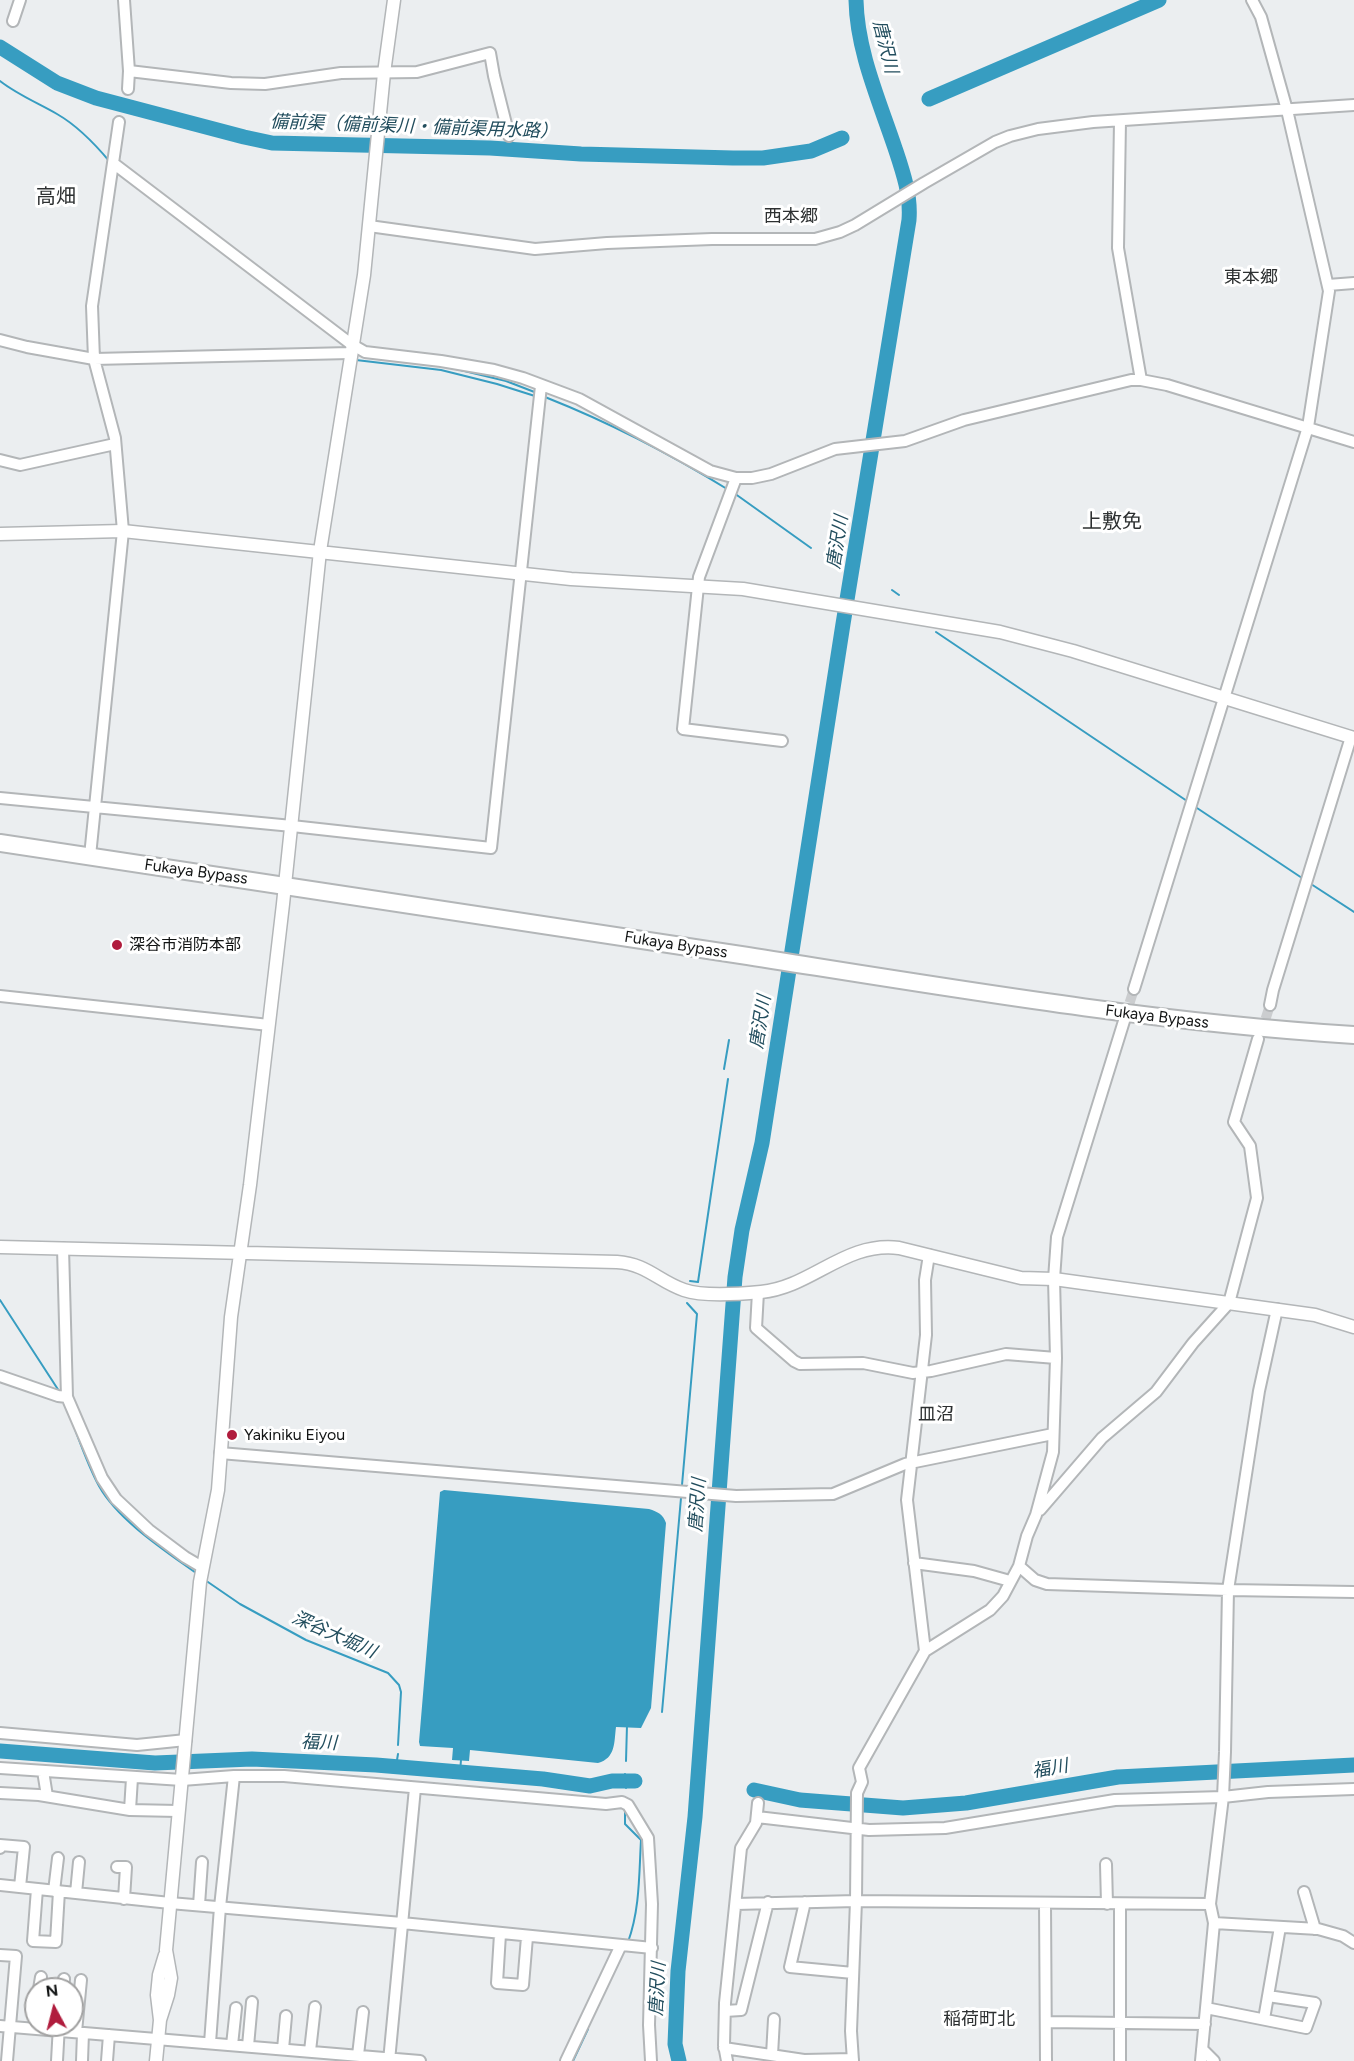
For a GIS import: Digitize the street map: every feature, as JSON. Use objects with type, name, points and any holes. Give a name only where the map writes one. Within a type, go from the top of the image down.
[{"type":"highway","name":"Fukaya Bypass","points":[[0,843],[285,884],[1161,1019],[1354,1035]]},
{"type":"street","points":[[13,21],[20,0]]},
{"type":"street","points":[[124,0],[129,71],[128,89]]},
{"type":"street","points":[[156,2061],[160,2020],[171,1978],[166,1950],[202,1567],[214,1514],[231,1317],[250,1185],[269,1025],[320,551],[364,275],[384,73],[394,0]]},
{"type":"street","points":[[1134,989],[1308,427],[1329,291],[1287,110],[1261,17],[1252,0]]},
{"type":"street","points":[[129,71],[250,84],[341,73],[417,72],[490,53],[508,136]]},
{"type":"street","points":[[369,226],[535,249],[712,239],[815,239],[840,232],[1010,136],[1048,128],[1120,121],[1354,105]]},
{"type":"street","points":[[1120,121],[1118,248],[1141,380]]},
{"type":"street","points":[[90,856],[123,531],[116,444],[94,359],[92,306],[119,122]]},
{"type":"street","points":[[113,163],[351,348]]},
{"type":"street","points":[[1328,285],[1354,283]]},
{"type":"street","points":[[0,340],[94,359],[351,348],[365,352],[494,370],[579,399],[710,471],[736,478],[764,476],[826,451],[905,441],[964,420],[1116,383],[1141,380],[1167,385],[1354,442]]},
{"type":"street","points":[[0,798],[491,848],[542,386]]},
{"type":"street","points":[[0,460],[20,465],[116,444]]},
{"type":"street","points":[[736,478],[699,577],[683,729],[782,741]]},
{"type":"street","points":[[0,534],[123,531],[522,574],[752,590],[1026,638],[1353,737],[1270,1005]]},
{"type":"street","points":[[0,996],[269,1025]]},
{"type":"street","points":[[724,2048],[804,2060],[853,2060],[851,2031],[856,1901],[856,1793],[862,1782],[859,1768],[925,1652],[990,1610],[1003,1596],[1019,1566],[1053,1452],[1056,1358],[1054,1279],[1057,1237],[1124,1021]]},
{"type":"street","points":[[1036,1515],[1049,1497],[1102,1438],[1156,1392],[1193,1344],[1229,1303],[1257,1198],[1250,1146],[1234,1122],[1258,1039]]},
{"type":"street","points":[[0,1247],[628,1263],[641,1267],[682,1290],[699,1293],[756,1292],[785,1287],[845,1257],[869,1248],[893,1247],[1021,1278],[1054,1279],[1277,1309],[1315,1315],[1354,1328]]},
{"type":"street","points":[[63,1248],[68,1397],[102,1478],[116,1499],[149,1530],[202,1567]]},
{"type":"street","points":[[925,1652],[907,1500],[927,1327],[926,1280],[929,1255]]},
{"type":"street","points":[[756,1292],[756,1328],[800,1364],[863,1364],[921,1373],[1005,1354],[1056,1358]]},
{"type":"street","points":[[1214,2061],[1202,2055],[1214,1923],[1210,1904],[1223,1794],[1228,1590],[1259,1391],[1277,1309]]},
{"type":"street","points":[[0,1376],[58,1396],[68,1397]]},
{"type":"street","points":[[220,1453],[736,1496],[833,1494],[910,1463],[1053,1434]]},
{"type":"street","points":[[914,1563],[974,1570],[1011,1581]]},
{"type":"street","points":[[1019,1566],[1035,1580],[1047,1584],[1354,1592]]},
{"type":"street","points":[[0,1733],[137,1745],[185,1743]]},
{"type":"street","points":[[0,1768],[132,1778],[284,1776],[606,1804],[622,1802],[628,1805],[648,1838],[652,1904],[649,2025],[651,2061]]},
{"type":"street","points":[[43,1771],[47,1796]]},
{"type":"street","points":[[210,2043],[220,1907],[234,1776]]},
{"type":"street","points":[[130,1810],[132,1778]]},
{"type":"street","points":[[389,2060],[415,1788]]},
{"type":"street","points":[[757,1817],[856,1826],[869,1830],[945,1828],[1115,1800],[1354,1789]]},
{"type":"street","points":[[0,1793],[47,1796],[130,1810],[178,1811]]},
{"type":"street","points":[[727,2061],[724,2048],[728,1959],[741,1848],[754,1829],[758,1803]]},
{"type":"street","points":[[0,1848],[0,1845],[24,1847],[21,1887]]},
{"type":"street","points":[[37,1889],[33,1941],[56,1942],[58,1858]]},
{"type":"street","points":[[76,1893],[79,1862]]},
{"type":"street","points":[[199,1905],[202,1862]]},
{"type":"street","points":[[1106,1864],[1107,1904]]},
{"type":"street","points":[[117,1867],[126,1868],[124,1899]]},
{"type":"street","points":[[0,1885],[124,1899],[652,1948]]},
{"type":"street","points":[[1304,1892],[1315,1929]]},
{"type":"street","points":[[736,1904],[856,1901],[1210,1904]]},
{"type":"street","points":[[725,2011],[741,2010],[768,1902]]},
{"type":"street","points":[[805,1902],[790,1967],[853,1973]]},
{"type":"street","points":[[1045,1904],[1046,2061]]},
{"type":"street","points":[[1120,1904],[1120,2061]]},
{"type":"street","points":[[1214,1923],[1315,1929],[1343,1936],[1354,1943]]},
{"type":"street","points":[[1264,2019],[1281,1927]]},
{"type":"street","points":[[500,1934],[496,1983],[523,1985],[527,1936]]},
{"type":"street","points":[[566,2061],[621,1945]]},
{"type":"street","points":[[0,1955],[16,1956],[5,2026],[7,2061]]},
{"type":"street","points":[[1206,2008],[1306,2028],[1315,2002],[1268,1996]]},
{"type":"street","points":[[248,2046],[252,2002]]},
{"type":"street","points":[[310,2051],[315,2007]]},
{"type":"street","points":[[232,2045],[236,2008]]},
{"type":"street","points":[[358,2055],[363,2012]]},
{"type":"street","points":[[284,2049],[286,2016]]},
{"type":"street","points":[[772,2055],[774,2019]]},
{"type":"street","points":[[1047,2022],[1205,2024]]},
{"type":"street","points":[[5,2026],[24,2025]]},
{"type":"street","points":[[84,2033],[310,2051],[333,2057],[358,2055],[389,2060],[420,2061]]},
{"type":"street","points":[[107,2061],[109,2035]]},
{"type":"street","points":[[57,2061],[58,2037]]},
{"type":"street","points":[[80,2037],[82,2061]]},
{"type":"water","points":[[444,1490],[649,1509],[658,1512],[663,1517],[666,1523],[651,1708],[641,1728],[616,1727],[613,1749],[604,1761],[598,1763],[470,1750],[469,1761],[452,1760],[453,1748],[420,1746],[440,1492]]},
{"type":"waterway","name":"唐沢川","points":[[679,2061],[675,2044],[678,1971],[695,1817],[735,1277],[742,1230],[762,1143],[909,220],[906,184],[865,57],[860,38],[856,0]]},
{"type":"waterway","name":"備前渠（備前渠川・備前渠用水路）","points":[[929,99],[1159,0]]},
{"type":"waterway","name":"備前渠（備前渠川・備前渠用水路）","points":[[0,47],[57,83],[96,98],[272,143],[763,158],[811,151],[842,138]]},
{"type":"waterway","points":[[0,81],[72,124],[110,162]]},
{"type":"waterway","points":[[248,272],[260,281]]},
{"type":"waterway","points":[[356,360],[441,370],[538,397]]},
{"type":"waterway","points":[[456,369],[506,381],[537,393]]},
{"type":"waterway","points":[[545,397],[638,439],[727,489]]},
{"type":"waterway","points":[[734,493],[811,548]]},
{"type":"waterway","points":[[892,590],[899,595]]},
{"type":"waterway","points":[[936,632],[1187,801]]},
{"type":"waterway","points":[[1197,808],[1302,878]]},
{"type":"waterway","points":[[1311,884],[1354,912]]},
{"type":"waterway","points":[[724,1069],[729,1040]]},
{"type":"waterway","points":[[690,1281],[698,1282],[728,1079]]},
{"type":"waterway","name":"深谷大堀川","points":[[0,1300],[59,1391]]},
{"type":"waterway","points":[[682,1485],[697,1314],[687,1303]]},
{"type":"waterway","name":"深谷大堀川","points":[[70,1416],[91,1469],[107,1499],[143,1534],[196,1573]]},
{"type":"waterway","points":[[662,1712],[681,1498]]},
{"type":"waterway","name":"深谷大堀川","points":[[205,1580],[240,1604],[306,1640],[388,1673],[399,1685],[401,1692],[398,1745]]},
{"type":"waterway","points":[[626,1761],[627,1725]]},
{"type":"waterway","name":"福川","points":[[0,1751],[155,1763],[252,1759],[376,1765],[543,1779],[590,1786],[612,1781],[635,1781]]},
{"type":"waterway","name":"深谷大堀川","points":[[396,1766],[398,1754]]},
{"type":"waterway","points":[[460,1772],[461,1760]]},
{"type":"waterway","name":"福川","points":[[754,1790],[800,1800],[903,1808],[966,1803],[1118,1777],[1354,1765]]},
{"type":"waterway","name":"福川","points":[[625,1774],[626,1788]]},
{"type":"waterway","points":[[625,1811],[625,1824],[641,1840],[637,1904],[628,1942]]},
{"type":"waterway","points":[[573,2061],[588,2029]]},
{"type":"tunnel","points":[[1125,1017],[1134,989]]},
{"type":"tunnel","points":[[1261,1033],[1270,1005]]},
{"type":"place","name":"深谷市消防本部","points":[[117,945]]},
{"type":"place","name":"Yakiniku Eiyou","points":[[232,1435]]},
{"type":"district","name":"高畑","points":[[56,197]]},
{"type":"district","name":"西本郷","points":[[791,217]]},
{"type":"district","name":"東本郷","points":[[1251,278]]},
{"type":"district","name":"上敷免","points":[[1112,522]]},
{"type":"district","name":"皿沼","points":[[936,1415]]},
{"type":"district","name":"稲荷町北","points":[[979,2020]]}]
